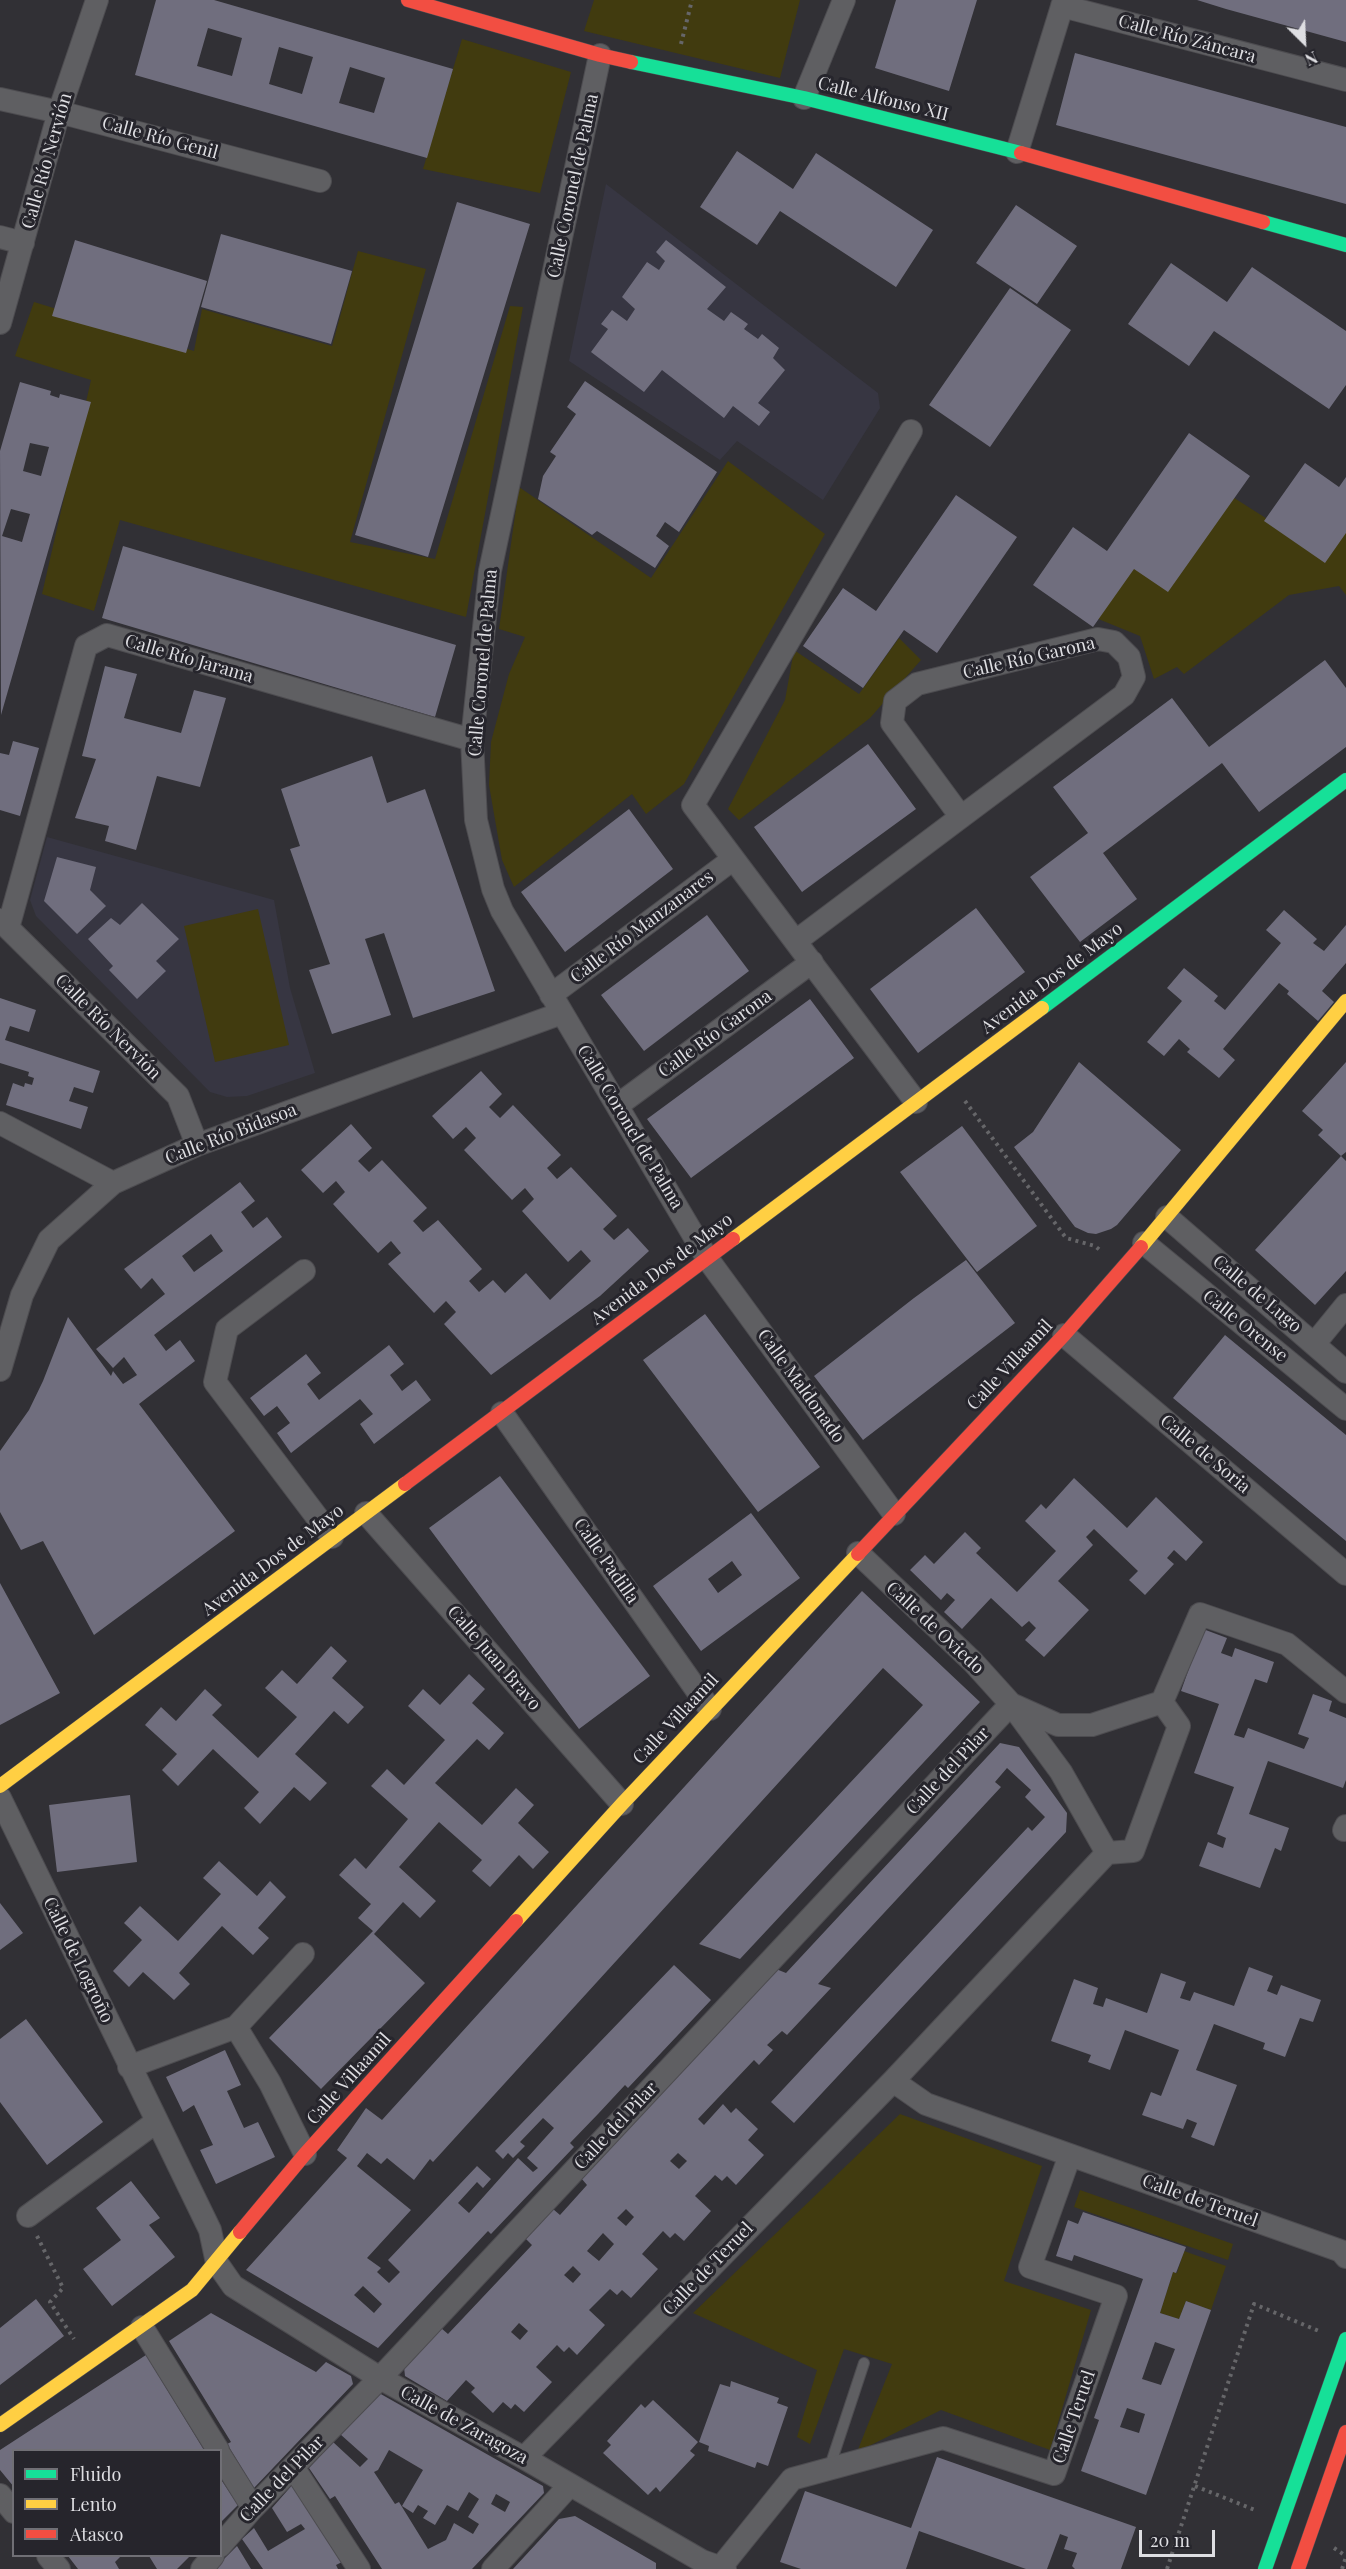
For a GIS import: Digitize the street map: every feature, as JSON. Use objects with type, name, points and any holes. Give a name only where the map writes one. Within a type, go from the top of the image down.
[{"type":"street","name":"Calle Río Nervión","points":[[0,323],[59,112],[97,0]]},
{"type":"street","name":"Calle Alfonso XII","points":[[408,0],[600,55],[804,98],[1017,152],[1346,245]]},
{"type":"street","points":[[804,98],[844,0]]},
{"type":"street","points":[[1017,152],[1063,3]]},
{"type":"street","name":"Calle Río Záncara","points":[[1063,3],[1346,80]]},
{"type":"street","name":"Calle Coronel de Palma","points":[[600,55],[490,571],[472,740],[476,820],[493,890],[502,911],[707,1257]]},
{"type":"street","name":"Calle Río Genil","points":[[0,99],[59,112],[320,181]]},
{"type":"street","points":[[0,237],[23,243]]},
{"type":"street","points":[[912,431],[693,805],[732,860],[812,962],[916,1102]]},
{"type":"street","name":"Calle Río Jarama","points":[[4,924],[87,646],[107,635],[472,740]]},
{"type":"street","name":"Calle Río Garona","points":[[796,941],[1124,695],[1134,677],[1130,657],[1114,642],[1098,639],[917,684],[895,701],[892,723],[961,817]]},
{"type":"street","name":"Avenida Dos de Mayo","points":[[0,1786],[1346,780]]},
{"type":"street","name":"Calle Río Manzanares","points":[[556,1004],[732,860]]},
{"type":"street","name":"Calle Río Nervión","points":[[4,924],[178,1096],[197,1145]]},
{"type":"street","name":"Calle Río Garona","points":[[618,1105],[812,962]]},
{"type":"street","name":"Calle Villaamil","points":[[0,2425],[192,2290],[217,2263],[305,2154],[622,1804],[1064,1335],[1167,1217],[1346,1001]]},
{"type":"street","name":"Calle Río Bidasoa","points":[[0,1370],[22,1295],[49,1240],[113,1183],[197,1145],[556,1004]]},
{"type":"street","points":[[0,1123],[113,1183]]},
{"type":"street","name":"Calle de Lugo","points":[[1167,1217],[1346,1372]]},
{"type":"street","name":"Calle Orense","points":[[1144,1243],[1346,1409]]},
{"type":"street","name":"Calle Maldonado","points":[[707,1257],[894,1514]]},
{"type":"street","points":[[304,1271],[227,1329],[215,1382],[333,1537]]},
{"type":"street","points":[[1315,1343],[1346,1305]]},
{"type":"street","name":"Calle de Soria","points":[[1064,1335],[1346,1574]]},
{"type":"street","name":"Calle Padilla","points":[[502,1413],[710,1709]]},
{"type":"street","name":"Calle Juan Bravo","points":[[366,1513],[622,1804]]},
{"type":"street","name":"Calle de Oviedo","points":[[858,1553],[973,1662],[1011,1704],[1061,1772],[1107,1853]]},
{"type":"street","points":[[1107,1853],[1133,1851],[1179,1726],[1162,1702],[1200,1614],[1287,1644],[1346,1692]]},
{"type":"street","name":"Calle de Oviedo","points":[[1011,1704],[1058,1725],[1092,1725],[1162,1702]]},
{"type":"street","name":"Calle del Pilar","points":[[222,2545],[253,2508],[380,2378],[1011,1704]]},
{"type":"street","name":"Calle de Logroño","points":[[0,1798],[210,2230],[217,2263]]},
{"type":"street","name":"Calle de Teruel","points":[[524,2458],[893,2081],[1107,1853]]},
{"type":"street","points":[[129,2067],[236,2027],[303,1954]]},
{"type":"street","points":[[236,2027],[270,2083],[305,2154]]},
{"type":"street","name":"Calle de Teruel","points":[[893,2081],[926,2104],[1344,2253]]},
{"type":"street","points":[[28,2216],[156,2122]]},
{"type":"street","name":"Calle Teruel","points":[[711,2567],[792,2479],[943,2438],[1054,2474],[1116,2296],[1030,2267],[1070,2155]]},
{"type":"street","name":"Calle de Zaragoza","points":[[217,2263],[233,2286],[380,2378],[524,2458],[711,2567]]},
{"type":"street","points":[[142,2327],[217,2449]]},
{"type":"street","points":[[1265,2569],[1346,2340]]},
{"type":"street","points":[[1298,2569],[1346,2432]]},
{"type":"street","points":[[222,2458],[253,2508]]},
{"type":"street","points":[[293,2467],[359,2569]]},
{"type":"street","points":[[492,2569],[569,2486]]},
{"type":"street","points":[[0,2495],[12,2510]]},
{"type":"street","points":[[49,2557],[59,2569]]},
{"type":"street","points":[[202,2569],[212,2557]]},
{"type":"lane","points":[[829,2469],[864,2363]]},
{"type":"path","points":[[674,70],[692,0]]},
{"type":"path","points":[[948,1078],[1066,1238],[1095,1246],[1122,1269]]},
{"type":"path","points":[[28,2216],[63,2288],[50,2302],[90,2362]]},
{"type":"path","points":[[1167,2569],[1254,2304],[1346,2340]]},
{"type":"path","points":[[1194,2486],[1282,2520]]},
{"type":"path","points":[[1342,2569],[1346,2557]]},
{"type":"shaded area","points":[[594,0],[800,0],[780,78],[584,31]]},
{"type":"shaded area","points":[[462,39],[571,72],[540,193],[423,169]]},
{"type":"shaded area","points":[[606,184],[878,393],[880,408],[823,500],[737,441],[720,460],[569,361]]},
{"type":"shaded area","points":[[358,251],[426,269],[350,542],[435,559],[510,306],[523,307],[466,617],[120,520],[94,611],[42,594],[91,380],[15,356],[34,302],[194,351],[202,309],[332,346]]},
{"type":"shaded area","points":[[728,461],[825,534],[684,784],[646,814],[632,794],[514,887],[502,860],[489,785],[491,742],[509,674],[525,637],[499,629],[519,487],[651,578]]},
{"type":"shaded area","points":[[1228,494],[1319,552],[1346,515],[1346,595],[1339,586],[1289,595],[1184,674],[1177,667],[1154,679],[1140,636],[1091,616],[1127,564]]},
{"type":"shaded area","points":[[899,638],[921,660],[870,718],[739,820],[728,809],[785,700],[794,650],[859,694]]},
{"type":"shaded area","points":[[47,837],[274,900],[290,988],[315,1073],[247,1096],[227,1097],[210,1092],[36,916],[30,900]]},
{"type":"shaded area","points":[[258,909],[289,1045],[215,1062],[184,926]]},
{"type":"shaded area","points":[[900,2114],[1042,2166],[1004,2281],[1091,2310],[1050,2450],[941,2410],[857,2452],[892,2364],[844,2349],[810,2444],[797,2437],[817,2370],[693,2313]]},
{"type":"shaded area","points":[[1080,2190],[1233,2244],[1228,2260],[1074,2207]]},
{"type":"shaded area","points":[[1184,2251],[1226,2266],[1211,2310],[1186,2301],[1179,2319],[1160,2313],[1173,2272],[1177,2273]]},
{"type":"building","points":[[156,0],[214,0],[453,69],[427,158],[135,75]],"holes":[[[208,28],[242,38],[232,76],[197,66]],[[279,47],[313,57],[302,94],[269,84]],[[350,67],[385,78],[374,113],[339,103]]]},
{"type":"building","points":[[896,0],[977,0],[949,91],[875,68]]},
{"type":"building","points":[[1197,0],[1346,0],[1346,42],[1226,9]]},
{"type":"building","points":[[1075,53],[1346,127],[1346,204],[1056,125]]},
{"type":"building","points":[[737,151],[793,189],[816,153],[933,230],[896,287],[780,211],[757,245],[700,207]]},
{"type":"building","points":[[457,202],[530,224],[428,557],[355,535]]},
{"type":"building","points":[[1016,205],[1077,246],[1037,304],[976,263]]},
{"type":"building","points":[[221,234],[352,271],[331,344],[201,307]]},
{"type":"building","points":[[75,240],[207,281],[186,353],[52,316]]},
{"type":"building","points":[[666,240],[726,287],[707,309],[724,321],[731,312],[748,324],[744,329],[758,339],[762,334],[779,348],[773,358],[785,370],[758,403],[770,412],[759,426],[733,406],[724,418],[662,370],[644,392],[591,352],[608,329],[601,324],[612,310],[627,321],[635,309],[622,297],[647,262],[659,270],[665,261],[656,252]]},
{"type":"building","points":[[1171,263],[1227,302],[1252,267],[1346,331],[1346,385],[1329,409],[1214,331],[1189,366],[1128,324]]},
{"type":"building","points":[[1010,288],[1071,330],[990,447],[929,405]]},
{"type":"building","points":[[585,381],[717,472],[679,532],[665,522],[656,536],[669,546],[655,568],[597,531],[592,535],[538,499],[543,476],[556,456],[550,452],[576,414],[567,407]]},
{"type":"building","points":[[20,382],[51,391],[50,395],[59,398],[60,394],[91,402],[1,715],[0,451]],"holes":[[[30,443],[49,447],[41,476],[23,471]],[[11,509],[30,514],[22,542],[2,536]]]},
{"type":"building","points":[[1189,433],[1250,476],[1168,592],[1134,569],[1093,627],[1033,585],[1073,527],[1107,551]]},
{"type":"building","points":[[1305,463],[1339,487],[1346,477],[1346,533],[1325,563],[1264,521]]},
{"type":"building","points":[[956,495],[1017,537],[937,653],[904,630],[863,688],[803,646],[843,588],[876,611]]},
{"type":"building","points":[[123,546],[456,645],[435,717],[102,618]]},
{"type":"building","points":[[1325,660],[1346,688],[1346,747],[1259,812],[1222,763],[1103,853],[1137,899],[1080,942],[1030,877],[1088,833],[1053,787],[1172,698],[1209,747]]},
{"type":"building","points":[[105,666],[137,674],[124,718],[181,733],[194,690],[226,698],[200,787],[157,776],[136,850],[105,841],[109,826],[75,818],[96,759],[82,756]]},
{"type":"building","points":[[13,741],[39,748],[20,816],[0,810],[0,753],[9,755]]},
{"type":"building","points":[[868,744],[916,809],[802,892],[754,827]]},
{"type":"building","points":[[372,756],[387,803],[425,789],[495,991],[413,1018],[384,933],[365,939],[391,1015],[332,1034],[309,970],[330,964],[290,849],[300,846],[281,789]]},
{"type":"building","points":[[629,809],[673,869],[565,952],[521,892]]},
{"type":"building","points":[[57,857],[96,867],[90,890],[106,906],[77,934],[44,901]]},
{"type":"building","points":[[142,903],[179,939],[156,961],[166,971],[137,999],[109,970],[113,966],[88,939],[111,918],[120,925]]},
{"type":"building","points":[[976,908],[1025,972],[918,1053],[870,989]]},
{"type":"building","points":[[1284,910],[1317,939],[1313,943],[1324,951],[1346,925],[1346,963],[1322,991],[1334,1002],[1318,1021],[1287,994],[1289,991],[1279,983],[1223,1049],[1235,1060],[1219,1078],[1187,1052],[1190,1049],[1179,1039],[1164,1056],[1147,1042],[1182,1001],[1167,988],[1184,968],[1218,996],[1214,1001],[1225,1010],[1281,943],[1266,930]]},
{"type":"building","points":[[707,915],[749,971],[644,1051],[601,995]]},
{"type":"building","points":[[0,998],[36,1010],[29,1032],[10,1026],[5,1040],[100,1071],[93,1093],[74,1087],[69,1101],[88,1107],[81,1129],[6,1105],[13,1083],[24,1087],[25,1083],[32,1085],[34,1078],[28,1076],[29,1072],[0,1063]]},
{"type":"building","points":[[810,999],[854,1058],[691,1178],[647,1119]]},
{"type":"building","points":[[1079,1062],[1181,1150],[1117,1225],[1096,1234],[1075,1227],[1014,1147],[1033,1132]]},
{"type":"building","points":[[1346,1062],[1346,1152],[1341,1156],[1318,1135],[1323,1130],[1302,1111]]},
{"type":"building","points":[[481,1071],[502,1094],[489,1107],[500,1118],[513,1105],[561,1155],[547,1168],[557,1179],[571,1167],[617,1216],[603,1229],[614,1240],[628,1228],[649,1251],[600,1296],[491,1375],[444,1324],[456,1312],[446,1301],[434,1313],[388,1264],[401,1253],[391,1241],[378,1253],[333,1204],[345,1192],[336,1181],[323,1193],[301,1170],[351,1124],[372,1148],[358,1161],[369,1172],[382,1160],[427,1208],[413,1221],[423,1232],[438,1220],[482,1269],[469,1281],[479,1292],[493,1280],[505,1293],[526,1273],[550,1300],[591,1261],[581,1250],[568,1262],[522,1211],[534,1199],[525,1188],[512,1200],[464,1150],[476,1138],[466,1127],[453,1139],[432,1116]]},
{"type":"building","points":[[962,1126],[1037,1226],[977,1272],[900,1172]]},
{"type":"building","points":[[1341,1156],[1346,1161],[1346,1271],[1315,1305],[1255,1250]]},
{"type":"building","points":[[240,1182],[255,1201],[241,1212],[253,1228],[267,1217],[282,1237],[154,1335],[166,1351],[180,1340],[195,1361],[139,1404],[235,1531],[94,1635],[43,1541],[21,1550],[0,1512],[0,1451],[29,1410],[68,1317],[111,1376],[113,1371],[123,1384],[137,1375],[124,1357],[113,1368],[96,1349],[165,1294],[152,1278],[141,1289],[124,1269]],"holes":[[[211,1234],[223,1251],[194,1272],[182,1256]]]},
{"type":"building","points":[[966,1260],[1015,1323],[863,1440],[814,1376]]},
{"type":"building","points":[[705,1314],[820,1467],[758,1512],[643,1360]]},
{"type":"building","points":[[1225,1335],[1346,1435],[1346,1541],[1173,1398]]},
{"type":"building","points":[[389,1345],[404,1364],[390,1375],[402,1391],[416,1380],[431,1400],[374,1444],[360,1424],[373,1414],[360,1399],[291,1453],[277,1433],[290,1423],[277,1406],[264,1416],[250,1398],[306,1354],[321,1373],[307,1384],[319,1400]]},
{"type":"building","points":[[500,1476],[650,1676],[579,1729],[429,1528]]},
{"type":"building","points":[[1074,1478],[1127,1528],[1156,1497],[1203,1542],[1186,1561],[1174,1550],[1167,1558],[1174,1564],[1145,1595],[1129,1580],[1138,1571],[1094,1529],[1086,1537],[1093,1545],[1058,1581],[1089,1610],[1044,1657],[1025,1640],[1036,1628],[1029,1621],[1022,1627],[991,1598],[962,1629],[944,1612],[955,1600],[947,1593],[941,1600],[910,1570],[925,1555],[934,1564],[965,1532],[981,1548],[976,1553],[1017,1592],[1056,1551],[1025,1521],[1041,1504],[1046,1509]]},
{"type":"building","points":[[751,1513],[800,1578],[701,1651],[653,1586]],"holes":[[[732,1561],[742,1575],[718,1593],[708,1579]]]},
{"type":"building","points":[[0,1583],[60,1693],[0,1725]]},
{"type":"building","points":[[862,1591],[980,1702],[740,1959],[699,1944],[923,1705],[883,1668],[433,2162],[430,2159],[414,2180],[387,2158],[381,2164],[367,2153],[357,2166],[411,2210],[367,2258],[381,2268],[377,2272],[389,2283],[400,2272],[388,2260],[477,2166],[491,2179],[483,2188],[477,2182],[458,2203],[469,2213],[518,2158],[533,2172],[538,2168],[527,2158],[554,2128],[543,2118],[520,2142],[525,2146],[513,2158],[508,2153],[503,2159],[495,2151],[674,1965],[711,2000],[628,2088],[625,2085],[570,2143],[574,2147],[491,2234],[488,2231],[378,2348],[246,2270],[347,2158],[337,2150],[366,2108],[382,2120]],"holes":[[[363,2286],[382,2304],[374,2313],[354,2295]]]},
{"type":"building","points":[[1203,1629],[1227,1638],[1221,1653],[1232,1657],[1235,1648],[1274,1662],[1267,1683],[1255,1679],[1234,1735],[1244,1738],[1248,1728],[1304,1749],[1309,1738],[1298,1734],[1313,1694],[1332,1701],[1329,1711],[1346,1718],[1346,1780],[1343,1788],[1268,1761],[1249,1814],[1289,1828],[1281,1851],[1275,1848],[1260,1888],[1199,1866],[1208,1842],[1223,1848],[1226,1838],[1217,1834],[1234,1787],[1194,1773],[1219,1704],[1181,1691]]},
{"type":"building","points":[[331,1646],[347,1661],[332,1678],[364,1707],[348,1724],[334,1711],[295,1754],[327,1783],[310,1801],[294,1787],[260,1824],[244,1808],[259,1792],[213,1749],[178,1786],[162,1770],[177,1754],[145,1725],[161,1707],[176,1721],[205,1689],[222,1705],[212,1715],[258,1758],[297,1717],[265,1688],[282,1670],[297,1684]]},
{"type":"building","points":[[469,1674],[485,1689],[472,1703],[504,1733],[489,1750],[477,1739],[435,1783],[482,1825],[516,1788],[534,1805],[518,1823],[549,1852],[533,1869],[519,1855],[490,1887],[472,1871],[482,1860],[439,1822],[399,1867],[436,1901],[420,1918],[403,1902],[374,1934],[425,1983],[321,2089],[269,2038],[373,1931],[358,1918],[371,1904],[339,1875],[355,1858],[366,1869],[408,1819],[371,1786],[387,1769],[404,1785],[445,1740],[408,1706],[423,1689],[440,1705]]},
{"type":"building","points":[[1000,1743],[1019,1747],[1067,1813],[1066,1832],[794,2123],[771,2102],[1028,1827],[1032,1831],[1045,1817],[1025,1797],[1031,1790],[1007,1768],[995,1782],[1001,1787],[818,1984],[831,1988],[787,2035],[782,2031],[767,2045],[773,2050],[759,2065],[754,2060],[698,2119],[704,2125],[723,2104],[731,2113],[736,2108],[758,2129],[748,2140],[764,2155],[736,2185],[727,2176],[722,2181],[715,2175],[695,2196],[711,2211],[684,2241],[675,2233],[670,2238],[663,2231],[642,2254],[658,2269],[631,2298],[622,2290],[617,2295],[610,2289],[589,2310],[605,2325],[577,2355],[569,2347],[564,2352],[557,2345],[536,2367],[552,2382],[524,2412],[515,2404],[511,2409],[503,2402],[493,2413],[471,2392],[475,2388],[466,2380],[447,2401],[405,2376],[404,2367],[441,2328],[448,2334],[532,2245],[525,2238],[553,2209],[560,2215],[587,2185],[581,2178],[776,1969],[786,1973]],"holes":[[[678,2153],[687,2161],[679,2169],[670,2161]],[[626,2209],[634,2217],[626,2226],[617,2218]],[[603,2233],[614,2244],[599,2261],[587,2251]],[[573,2266],[581,2274],[573,2283],[564,2275]],[[519,2323],[528,2331],[520,2340],[511,2332]]]},
{"type":"building","points":[[130,1795],[137,1862],[57,1872],[49,1805]]},
{"type":"building","points":[[219,1861],[257,1896],[270,1881],[286,1897],[258,1928],[269,1938],[253,1955],[222,1926],[179,1973],[190,1984],[174,2000],[143,1972],[129,1987],[113,1971],[142,1940],[124,1923],[140,1906],[178,1941],[221,1894],[203,1878]]},
{"type":"building","points":[[0,1903],[23,1933],[0,1950]]},
{"type":"building","points":[[1249,1967],[1273,1976],[1267,1991],[1277,1995],[1281,1985],[1321,2000],[1313,2022],[1300,2018],[1285,2057],[1263,2049],[1265,2043],[1214,2024],[1196,2070],[1237,2085],[1214,2146],[1191,2137],[1197,2123],[1187,2119],[1183,2129],[1142,2115],[1151,2092],[1161,2096],[1179,2050],[1125,2030],[1110,2070],[1088,2062],[1091,2055],[1051,2041],[1074,1979],[1098,1988],[1093,2004],[1103,2007],[1106,1998],[1147,2013],[1161,1973],[1186,1982],[1180,1998],[1190,2001],[1194,1992],[1234,2006]]},
{"type":"building","points":[[26,2019],[103,2122],[47,2165],[0,2102],[0,2039]]},
{"type":"building","points":[[225,2050],[241,2085],[227,2091],[244,2128],[258,2122],[275,2157],[216,2184],[200,2150],[213,2145],[194,2105],[183,2112],[166,2077]]},
{"type":"building","points":[[131,2181],[160,2218],[149,2225],[175,2257],[112,2306],[83,2269],[121,2240],[96,2208]]},
{"type":"building","points":[[1083,2212],[1186,2247],[1176,2273],[1173,2272],[1160,2313],[1179,2319],[1186,2301],[1211,2310],[1146,2495],[1081,2471],[1099,2420],[1094,2418],[1143,2279],[1074,2255],[1072,2261],[1056,2256],[1068,2220],[1078,2224]],"holes":[[[1155,2342],[1175,2349],[1161,2385],[1142,2379]],[[1127,2408],[1145,2414],[1139,2433],[1120,2427]]]},
{"type":"building","points":[[36,2299],[64,2336],[0,2385],[0,2328]]},
{"type":"building","points":[[211,2313],[316,2372],[326,2362],[351,2376],[353,2384],[254,2488],[227,2444],[231,2442],[169,2341]]},
{"type":"building","points":[[146,2355],[203,2449],[12,2449],[12,2485],[0,2470],[0,2450]]},
{"type":"building","points":[[731,2381],[779,2398],[777,2403],[788,2407],[768,2466],[757,2462],[755,2468],[708,2451],[709,2446],[699,2442],[720,2384],[730,2387]]},
{"type":"building","points":[[379,2393],[543,2486],[544,2493],[472,2569],[382,2569],[335,2496],[330,2499],[309,2468],[333,2442],[360,2467],[368,2459],[340,2434]],"holes":[[[389,2450],[423,2470],[402,2506],[413,2513],[418,2505],[428,2511],[423,2518],[435,2525],[447,2505],[458,2511],[469,2492],[479,2499],[468,2517],[479,2524],[473,2534],[454,2523],[446,2540],[428,2549],[399,2502],[395,2504],[374,2472],[378,2470]],[[496,2494],[510,2502],[505,2512],[491,2504]]]},
{"type":"building","points":[[653,2400],[698,2442],[690,2451],[695,2455],[660,2492],[656,2487],[648,2495],[603,2453],[611,2445],[607,2441],[641,2404],[645,2408]]},
{"type":"building","points":[[937,2457],[1136,2527],[1121,2569],[1075,2569],[1072,2566],[1077,2553],[1064,2549],[1068,2537],[1060,2534],[1047,2569],[1026,2569],[919,2531],[906,2569],[801,2569],[780,2562],[805,2491],[911,2528]]},
{"type":"building","points":[[222,2481],[238,2505],[222,2521]]},
{"type":"building","points":[[294,2483],[342,2562],[336,2565],[338,2569],[263,2569],[242,2539],[254,2528],[268,2551],[305,2529],[301,2524],[287,2532],[272,2508]]},
{"type":"building","points":[[575,2516],[656,2563],[656,2569],[513,2569],[559,2519]]},
{"type":"building","points":[[237,2546],[251,2569],[214,2569]]},
{"type":"building","points":[[69,2557],[120,2557],[115,2562],[119,2569],[78,2569]]},
{"type":"building","points":[[150,2557],[189,2557],[177,2569],[157,2569]]},
{"type":"traffic: fast","points":[[631,62],[804,98],[1021,153]]},
{"type":"traffic: fast","points":[[1263,222],[1346,245]]},
{"type":"traffic: fast","points":[[1042,1008],[1346,780]]},
{"type":"traffic: fast","points":[[1265,2569],[1346,2339]]},
{"type":"traffic: slow","points":[[1141,1247],[1346,1001]]},
{"type":"traffic: slow","points":[[733,1239],[1042,1008]]},
{"type":"traffic: slow","points":[[0,1786],[405,1484]]},
{"type":"traffic: slow","points":[[516,1921],[622,1804],[858,1554]]},
{"type":"traffic: slow","points":[[0,2425],[192,2290],[240,2232]]},
{"type":"traffic: jam","points":[[408,0],[631,62]]},
{"type":"traffic: jam","points":[[1021,153],[1263,222]]},
{"type":"traffic: jam","points":[[405,1484],[733,1239]]},
{"type":"traffic: jam","points":[[858,1554],[1064,1335],[1141,1247]]},
{"type":"traffic: jam","points":[[240,2232],[305,2154],[516,1921]]},
{"type":"traffic: jam","points":[[1298,2569],[1346,2432]]}]
